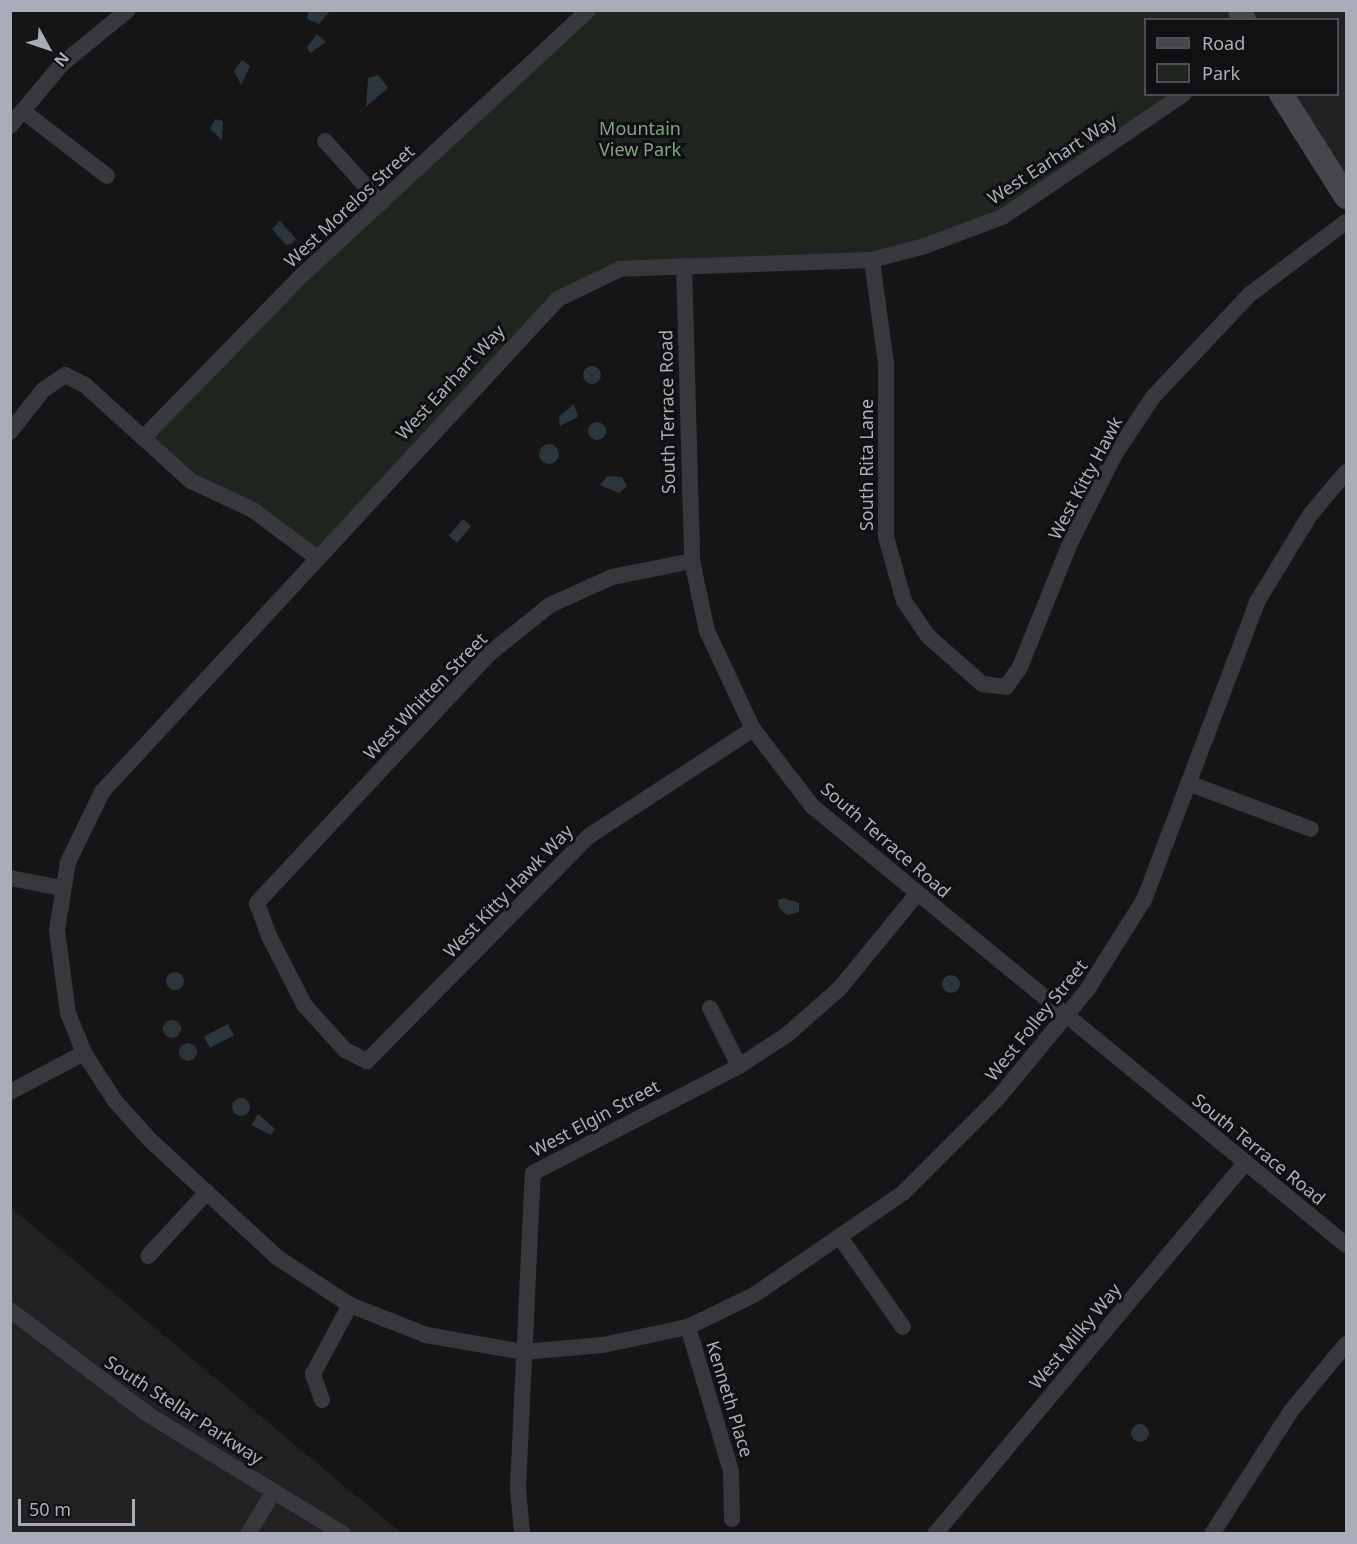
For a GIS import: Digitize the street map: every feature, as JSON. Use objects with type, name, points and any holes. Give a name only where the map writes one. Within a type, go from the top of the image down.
[{"type":"street","points":[[10,126],[62,64],[128,10]]},
{"type":"street","name":"West Morelos Street","points":[[143,438],[275,302],[588,10]]},
{"type":"street","name":"West Earhart Way","points":[[523,1352],[426,1335],[350,1305],[278,1258],[115,1101],[84,1053],[59,968],[62,888],[78,835],[113,777],[558,299],[621,269],[872,260],[1002,217],[1181,96]]},
{"type":"street","points":[[1282,96],[1347,197]]},
{"type":"street","points":[[23,111],[107,176]]},
{"type":"street","points":[[325,141],[381,203]]},
{"type":"street","name":"West Kitty Hawk","points":[[1006,687],[1020,667],[1071,541],[1116,454],[1153,397],[1249,295],[1347,222]]},
{"type":"street","name":"South Rita Lane","points":[[872,260],[886,364],[886,537],[904,601],[928,636],[982,684],[1006,687]]},
{"type":"street","name":"South Terrace Road","points":[[684,266],[692,561],[707,631],[753,729],[812,806],[916,894],[1347,1245]]},
{"type":"street","points":[[10,432],[44,390],[65,375],[85,385],[190,481],[253,510],[316,557]]},
{"type":"street","name":"West Folley Street","points":[[523,1352],[603,1346],[688,1327],[754,1295],[842,1240],[903,1193],[957,1141],[1066,1016],[1125,937],[1188,783],[1257,602],[1310,515],[1347,472]]},
{"type":"street","name":"West Whitten Street","points":[[367,1061],[345,1050],[305,1006],[257,903],[490,653],[550,605],[612,577],[692,561]]},
{"type":"street","name":"West Kitty Hawk Way","points":[[367,1061],[589,836],[753,729]]},
{"type":"street","points":[[1188,783],[1311,829]]},
{"type":"street","points":[[10,878],[62,888]]},
{"type":"street","name":"West Elgin Street","points":[[523,1352],[533,1173],[739,1066],[788,1034],[840,988],[916,894]]},
{"type":"street","points":[[710,1008],[739,1066]]},
{"type":"street","points":[[10,1092],[84,1053]]},
{"type":"street","name":"West Milky Way","points":[[935,1533],[1245,1163]]},
{"type":"street","points":[[148,1256],[207,1192]]},
{"type":"street","points":[[842,1240],[903,1327]]},
{"type":"street","points":[[322,1400],[313,1374],[350,1305]]},
{"type":"street","name":"South Stellar Parkway","points":[[12,1314],[149,1415],[342,1533]]},
{"type":"street","name":"Kenneth Place","points":[[688,1327],[731,1471],[732,1519]]},
{"type":"street","points":[[1212,1533],[1291,1411],[1347,1344]]},
{"type":"street","points":[[522,1533],[523,1352]]},
{"type":"street","points":[[248,1533],[274,1491]]},
{"type":"shaded area","points":[[309,10],[330,11],[319,24],[307,19]]},
{"type":"shaded area","points":[[1240,11],[1346,11],[1346,197],[1282,96],[1339,96],[1339,18],[1244,18]]},
{"type":"shaded area","points":[[317,34],[326,42],[310,53],[307,47]]},
{"type":"shaded area","points":[[242,60],[250,66],[241,85],[234,71]]},
{"type":"shaded area","points":[[378,75],[388,88],[366,107],[368,78]]},
{"type":"shaded area","points":[[215,119],[223,121],[222,140],[210,129]]},
{"type":"shaded area","points":[[280,221],[296,239],[293,243],[286,245],[272,229]]},
{"type":"shaded area","points":[[592,366],[598,369],[601,375],[598,381],[592,384],[586,381],[583,375],[586,369]]},
{"type":"shaded area","points":[[574,404],[578,417],[560,426],[559,417]]},
{"type":"shaded area","points":[[597,422],[603,425],[606,431],[603,437],[597,440],[591,437],[588,431],[591,425]]},
{"type":"shaded area","points":[[549,444],[556,447],[559,454],[556,461],[549,464],[542,461],[539,454],[542,447]]},
{"type":"shaded area","points":[[607,476],[622,477],[627,486],[619,493],[600,485]]},
{"type":"shaded area","points":[[463,519],[471,526],[457,543],[449,536]]},
{"type":"shaded area","points":[[784,898],[799,903],[799,912],[787,915],[779,908],[778,900]]},
{"type":"shaded area","points":[[175,972],[181,975],[184,981],[181,987],[175,990],[169,987],[166,981],[169,975]]},
{"type":"shaded area","points":[[951,975],[957,978],[960,984],[957,990],[951,993],[945,990],[942,984],[945,978]]},
{"type":"shaded area","points":[[172,1020],[178,1023],[181,1029],[178,1035],[172,1038],[166,1035],[163,1029],[166,1023]]},
{"type":"shaded area","points":[[228,1024],[234,1036],[210,1048],[204,1036]]},
{"type":"shaded area","points":[[188,1043],[194,1046],[197,1052],[194,1058],[188,1061],[182,1058],[179,1052],[182,1046]]},
{"type":"shaded area","points":[[241,1098],[247,1101],[250,1107],[247,1113],[241,1116],[235,1113],[232,1107],[235,1101]]},
{"type":"shaded area","points":[[258,1114],[275,1129],[271,1135],[251,1125]]},
{"type":"shaded area","points":[[10,1207],[349,1490],[402,1533],[11,1533]]},
{"type":"shaded area","points":[[1140,1424],[1146,1427],[1149,1433],[1146,1439],[1140,1442],[1134,1439],[1131,1433],[1134,1427]]},
{"type":"green space","name":"Mountain View Park","points":[[1240,10],[1244,18],[1144,18],[1144,96],[1183,96],[1002,217],[872,260],[684,266],[585,283],[316,557],[191,481],[143,438],[588,11]]}]
